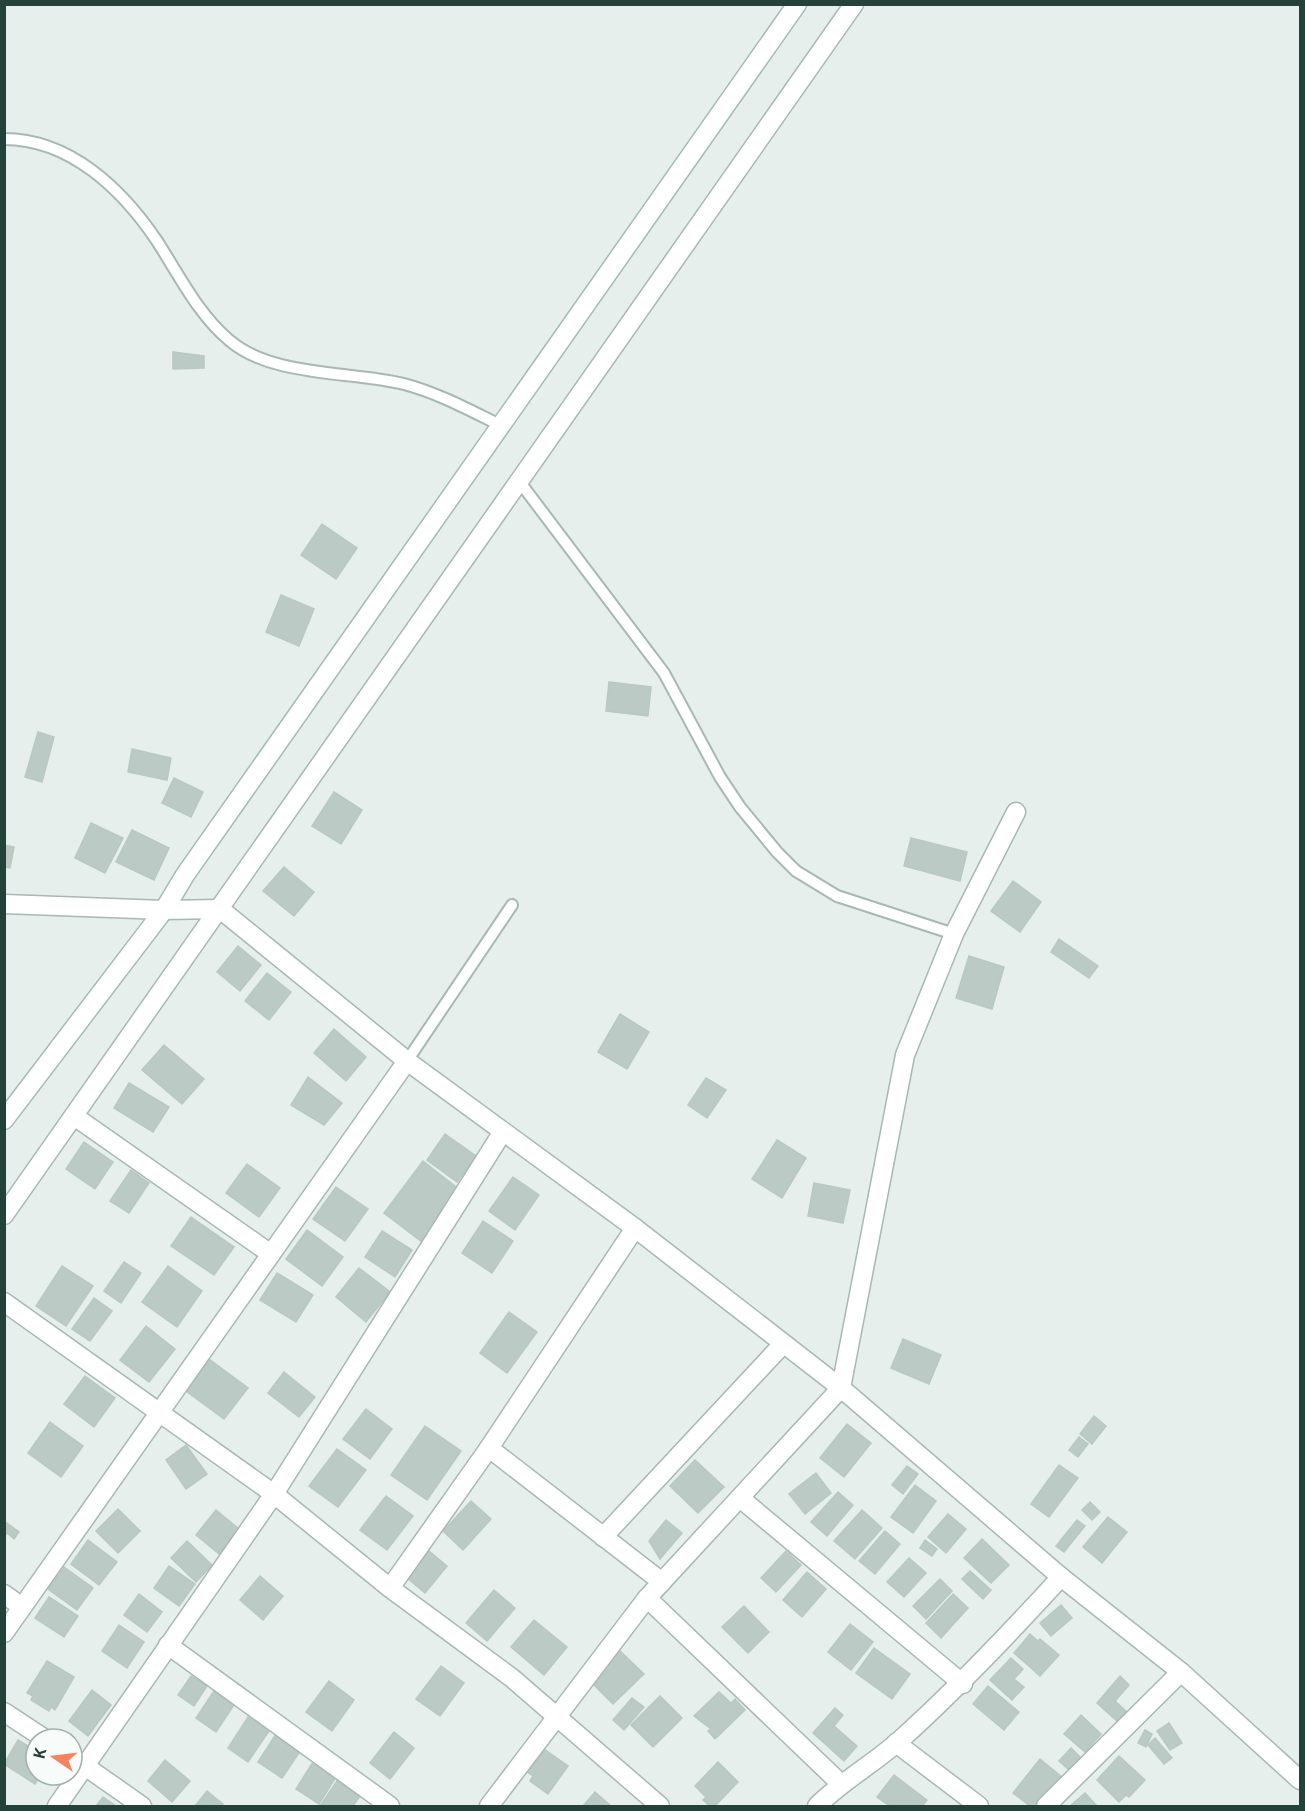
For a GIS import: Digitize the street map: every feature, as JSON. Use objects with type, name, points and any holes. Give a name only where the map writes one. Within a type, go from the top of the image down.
[{"type":"street","points":[[4,1120],[164,910],[185,875],[797,4]]},
{"type":"street","points":[[4,1215],[854,4]]},
{"type":"street","points":[[489,1806],[647,1598],[841,1388],[905,1056],[954,933],[1016,812]]},
{"type":"street","points":[[4,904],[164,910],[220,909],[406,1061],[635,1228],[841,1388],[1061,1577],[1181,1672],[1300,1780]]},
{"type":"street","points":[[4,1633],[406,1061]]},
{"type":"street","points":[[74,1116],[271,1254]]},
{"type":"street","points":[[84,1754],[168,1645],[274,1494],[502,1133]]},
{"type":"street","points":[[390,1588],[489,1448],[635,1228]]},
{"type":"street","points":[[4,1302],[274,1494],[390,1588],[556,1715],[660,1806]]},
{"type":"street","points":[[603,1537],[783,1344]]},
{"type":"street","points":[[489,1448],[662,1582]]},
{"type":"street","points":[[740,1498],[963,1684]]},
{"type":"street","points":[[817,1806],[840,1783],[896,1743],[963,1684],[1061,1577]]},
{"type":"street","points":[[4,1594],[22,1607]]},
{"type":"street","points":[[647,1598],[840,1783]]},
{"type":"street","points":[[168,1645],[390,1806]]},
{"type":"street","points":[[1046,1806],[1181,1672]]},
{"type":"street","points":[[4,1712],[27,1727]]},
{"type":"street","points":[[896,1743],[979,1806]]},
{"type":"street","points":[[84,1765],[142,1806]]},
{"type":"street","points":[[57,1806],[66,1787]]},
{"type":"lane","points":[[4,139],[31,141],[57,148],[70,154],[107,184],[141,219],[213,326],[231,343],[255,356],[280,365],[376,378],[436,394],[500,425]]},
{"type":"lane","points":[[519,481],[664,673],[720,777],[740,807],[777,852],[796,871],[837,896],[954,933]]},
{"type":"lane","points":[[406,1061],[512,905]]},
{"type":"building","points":[[173,352],[204,356],[204,368],[173,369]]},
{"type":"building","points":[[322,524],[357,548],[336,579],[301,555]]},
{"type":"building","points":[[281,595],[314,609],[299,646],[266,632]]},
{"type":"building","points":[[609,682],[651,687],[648,716],[606,711]]},
{"type":"building","points":[[38,732],[54,737],[42,782],[25,777]]},
{"type":"building","points":[[132,749],[171,758],[167,780],[128,772]]},
{"type":"building","points":[[174,778],[203,792],[191,817],[162,803]]},
{"type":"building","points":[[334,792],[362,810],[341,844],[312,826]]},
{"type":"building","points":[[91,823],[123,838],[105,873],[75,858]]},
{"type":"building","points":[[132,830],[169,848],[154,880],[116,862]]},
{"type":"building","points":[[911,838],[967,852],[960,881],[904,866]]},
{"type":"building","points":[[4,845],[14,847],[10,868],[4,867]]},
{"type":"building","points":[[284,867],[314,892],[294,916],[263,891]]},
{"type":"building","points":[[1013,881],[1041,902],[1020,932],[991,911]]},
{"type":"building","points":[[1059,939],[1098,966],[1089,978],[1051,952]]},
{"type":"building","points":[[238,946],[261,965],[240,991],[217,972]]},
{"type":"building","points":[[969,956],[1004,967],[992,1009],[956,998]]},
{"type":"building","points":[[267,973],[291,992],[269,1020],[245,1001]]},
{"type":"building","points":[[620,1014],[649,1032],[627,1069],[598,1052]]},
{"type":"building","points":[[334,1029],[366,1057],[346,1081],[314,1053]]},
{"type":"building","points":[[164,1045],[204,1079],[182,1104],[142,1070]]},
{"type":"building","points":[[308,1077],[342,1103],[324,1125],[291,1105]]},
{"type":"building","points":[[706,1078],[726,1090],[707,1118],[688,1105]]},
{"type":"building","points":[[129,1083],[169,1107],[153,1132],[114,1108]]},
{"type":"building","points":[[445,1134],[476,1156],[457,1182],[427,1160]]},
{"type":"building","points":[[777,1140],[806,1158],[782,1198],[752,1179]]},
{"type":"building","points":[[84,1142],[113,1162],[95,1189],[66,1169]]},
{"type":"building","points":[[423,1161],[461,1191],[422,1242],[384,1213]]},
{"type":"building","points":[[247,1164],[280,1188],[259,1217],[226,1193]]},
{"type":"building","points":[[131,1170],[149,1183],[129,1213],[110,1201]]},
{"type":"building","points":[[513,1177],[539,1195],[515,1230],[489,1211]]},
{"type":"building","points":[[814,1183],[850,1190],[843,1223],[808,1216]]},
{"type":"building","points":[[336,1187],[368,1209],[345,1241],[313,1219]]},
{"type":"building","points":[[191,1217],[234,1247],[214,1275],[171,1246]]},
{"type":"building","points":[[483,1221],[513,1241],[492,1273],[462,1253]]},
{"type":"building","points":[[307,1230],[343,1257],[322,1286],[286,1259]]},
{"type":"building","points":[[382,1231],[412,1250],[395,1277],[365,1257]]},
{"type":"building","points":[[124,1262],[141,1273],[121,1303],[104,1291]]},
{"type":"building","points":[[62,1266],[93,1286],[66,1326],[36,1306]]},
{"type":"building","points":[[168,1266],[202,1291],[177,1327],[142,1302]]},
{"type":"building","points":[[359,1268],[390,1292],[366,1322],[336,1297]]},
{"type":"building","points":[[277,1273],[313,1295],[296,1322],[260,1300]]},
{"type":"building","points":[[94,1298],[112,1311],[90,1341],[72,1329]]},
{"type":"building","points":[[509,1312],[537,1332],[507,1373],[480,1353]]},
{"type":"building","points":[[146,1326],[175,1349],[149,1382],[120,1360]]},
{"type":"building","points":[[903,1339],[941,1355],[929,1384],[891,1368]]},
{"type":"building","points":[[209,1359],[248,1388],[224,1419],[186,1391]]},
{"type":"building","points":[[284,1372],[315,1397],[299,1417],[268,1393]]},
{"type":"building","points":[[85,1376],[115,1398],[94,1427],[64,1404]]},
{"type":"building","points":[[366,1409],[392,1429],[370,1459],[343,1439]]},
{"type":"building","points":[[1094,1416],[1106,1426],[1092,1444],[1080,1434]]},
{"type":"building","points":[[50,1422],[83,1446],[61,1477],[28,1453]]},
{"type":"building","points":[[847,1424],[871,1443],[844,1477],[820,1458]]},
{"type":"building","points":[[425,1426],[461,1451],[427,1500],[391,1475]]},
{"type":"building","points":[[1079,1437],[1088,1444],[1078,1457],[1069,1450]]},
{"type":"building","points":[[186,1445],[207,1474],[186,1489],[166,1460]]},
{"type":"building","points":[[337,1449],[366,1470],[338,1507],[309,1486]]},
{"type":"building","points":[[695,1460],[724,1487],[698,1513],[670,1486]]},
{"type":"building","points":[[1059,1465],[1078,1478],[1049,1517],[1031,1504]]},
{"type":"building","points":[[907,1466],[918,1474],[903,1494],[892,1485]]},
{"type":"building","points":[[816,1473],[831,1493],[805,1514],[789,1494]]},
{"type":"building","points":[[915,1485],[936,1501],[913,1533],[891,1517]]},
{"type":"building","points":[[838,1492],[853,1505],[827,1536],[811,1522]]},
{"type":"building","points":[[386,1496],[413,1516],[387,1550],[360,1530]]},
{"type":"building","points":[[471,1501],[491,1519],[463,1550],[443,1531]]},
{"type":"building","points":[[1090,1502],[1100,1512],[1092,1520],[1082,1510]]},
{"type":"building","points":[[118,1509],[140,1531],[118,1553],[96,1531]]},
{"type":"building","points":[[216,1510],[239,1529],[219,1554],[196,1535]]},
{"type":"building","points":[[862,1510],[882,1528],[855,1559],[834,1541]]},
{"type":"building","points":[[948,1514],[966,1529],[946,1553],[928,1537]]},
{"type":"building","points":[[1108,1517],[1127,1532],[1102,1563],[1083,1547]]},
{"type":"building","points":[[666,1520],[682,1533],[660,1559],[649,1541]]},
{"type":"building","points":[[1077,1520],[1085,1526],[1064,1552],[1056,1546]]},
{"type":"building","points":[[4,1521],[19,1532],[14,1539],[7,1533],[4,1536]]},
{"type":"building","points":[[885,1531],[900,1544],[875,1574],[859,1561]]},
{"type":"building","points":[[982,1539],[1009,1565],[991,1583],[964,1558]]},
{"type":"building","points":[[88,1540],[117,1562],[99,1585],[71,1564]]},
{"type":"building","points":[[925,1540],[937,1549],[932,1556],[920,1548]]},
{"type":"building","points":[[187,1541],[212,1565],[196,1582],[171,1558]]},
{"type":"building","points":[[429,1551],[447,1566],[425,1593],[407,1578]]},
{"type":"building","points":[[786,1551],[801,1565],[776,1592],[761,1578]]},
{"type":"building","points":[[909,1558],[926,1573],[904,1597],[887,1582]]},
{"type":"building","points":[[169,1566],[195,1584],[179,1606],[154,1588]]},
{"type":"building","points":[[64,1567],[93,1588],[77,1610],[48,1589]]},
{"type":"building","points":[[970,1571],[991,1590],[983,1599],[962,1579]]},
{"type":"building","points":[[807,1572],[826,1589],[802,1617],[783,1600]]},
{"type":"building","points":[[260,1576],[283,1596],[263,1620],[240,1600]]},
{"type":"building","points":[[940,1579],[952,1591],[926,1619],[913,1606]]},
{"type":"building","points":[[494,1590],[515,1608],[487,1641],[466,1623]]},
{"type":"building","points":[[139,1594],[162,1612],[147,1632],[124,1615]]},
{"type":"building","points":[[953,1594],[968,1608],[941,1638],[926,1623]]},
{"type":"building","points":[[49,1597],[78,1616],[64,1637],[35,1618]]},
{"type":"building","points":[[1061,1605],[1072,1618],[1051,1636],[1040,1623]]},
{"type":"building","points":[[744,1606],[769,1632],[748,1653],[722,1627]]},
{"type":"building","points":[[534,1620],[567,1647],[544,1675],[511,1647]]},
{"type":"building","points":[[850,1624],[873,1642],[851,1670],[828,1652]]},
{"type":"building","points":[[119,1625],[144,1642],[127,1668],[102,1651]]},
{"type":"building","points":[[1030,1634],[1038,1641],[1040,1639],[1059,1655],[1040,1676],[1014,1653]]},
{"type":"building","points":[[874,1648],[910,1674],[892,1699],[856,1673]]},
{"type":"building","points":[[619,1650],[644,1674],[613,1704],[589,1680]]},
{"type":"building","points":[[1011,1658],[1023,1669],[1014,1679],[1024,1687],[1012,1700],[990,1680]]},
{"type":"building","points":[[47,1661],[74,1677],[55,1710],[51,1707],[49,1711],[31,1700],[33,1696],[27,1693]]},
{"type":"building","points":[[441,1666],[464,1683],[440,1716],[416,1699]]},
{"type":"building","points":[[191,1676],[207,1686],[194,1706],[178,1695]]},
{"type":"building","points":[[1120,1676],[1129,1685],[1115,1701],[1128,1713],[1119,1723],[1097,1703]]},
{"type":"building","points":[[329,1681],[354,1700],[332,1731],[306,1712]]},
{"type":"building","points":[[988,1686],[1019,1712],[1004,1730],[973,1704]]},
{"type":"building","points":[[92,1690],[111,1705],[88,1736],[84,1733],[84,1727],[77,1727],[69,1721]]},
{"type":"building","points":[[214,1691],[234,1705],[216,1732],[196,1718]]},
{"type":"building","points":[[719,1692],[731,1703],[735,1699],[745,1710],[715,1739],[708,1731],[711,1729],[694,1716]]},
{"type":"building","points":[[660,1696],[682,1718],[653,1747],[631,1725]]},
{"type":"building","points":[[632,1698],[644,1707],[624,1730],[613,1720]]},
{"type":"building","points":[[835,1708],[843,1715],[834,1726],[857,1746],[844,1761],[813,1733]]},
{"type":"building","points":[[1081,1715],[1101,1734],[1085,1752],[1064,1734]]},
{"type":"building","points":[[248,1717],[269,1731],[248,1762],[228,1748]]},
{"type":"building","points":[[1169,1723],[1182,1743],[1170,1750],[1157,1731]]},
{"type":"building","points":[[1145,1730],[1152,1734],[1146,1747],[1138,1743]]},
{"type":"building","points":[[394,1732],[414,1748],[390,1779],[370,1763]]},
{"type":"building","points":[[276,1734],[301,1750],[282,1778],[258,1762]]},
{"type":"building","points":[[1155,1738],[1172,1758],[1164,1764],[1148,1745]]},
{"type":"building","points":[[18,1740],[24,1744],[24,1777],[4,1764]]},
{"type":"building","points":[[1071,1748],[1081,1758],[1069,1770],[1059,1761]]},
{"type":"building","points":[[544,1749],[568,1766],[548,1794],[530,1781],[533,1776],[527,1772]]},
{"type":"building","points":[[1119,1756],[1145,1780],[1129,1797],[1126,1795],[1119,1802],[1097,1780]]},
{"type":"building","points":[[1040,1759],[1062,1777],[1038,1806],[1030,1806],[1013,1793]]},
{"type":"building","points":[[165,1760],[190,1781],[172,1802],[148,1781]]},
{"type":"building","points":[[313,1762],[336,1777],[319,1804],[296,1789]]},
{"type":"building","points":[[718,1762],[738,1782],[715,1806],[710,1806],[703,1800],[706,1797],[695,1786]]},
{"type":"building","points":[[894,1775],[927,1800],[922,1806],[890,1806],[877,1797]]},
{"type":"building","points":[[337,1781],[360,1796],[353,1806],[320,1806]]},
{"type":"building","points":[[207,1791],[223,1804],[221,1806],[195,1806]]},
{"type":"building","points":[[595,1792],[611,1806],[583,1806]]},
{"type":"building","points":[[1085,1793],[1097,1806],[1070,1806]]},
{"type":"building","points":[[103,1797],[116,1806],[96,1806]]}]
